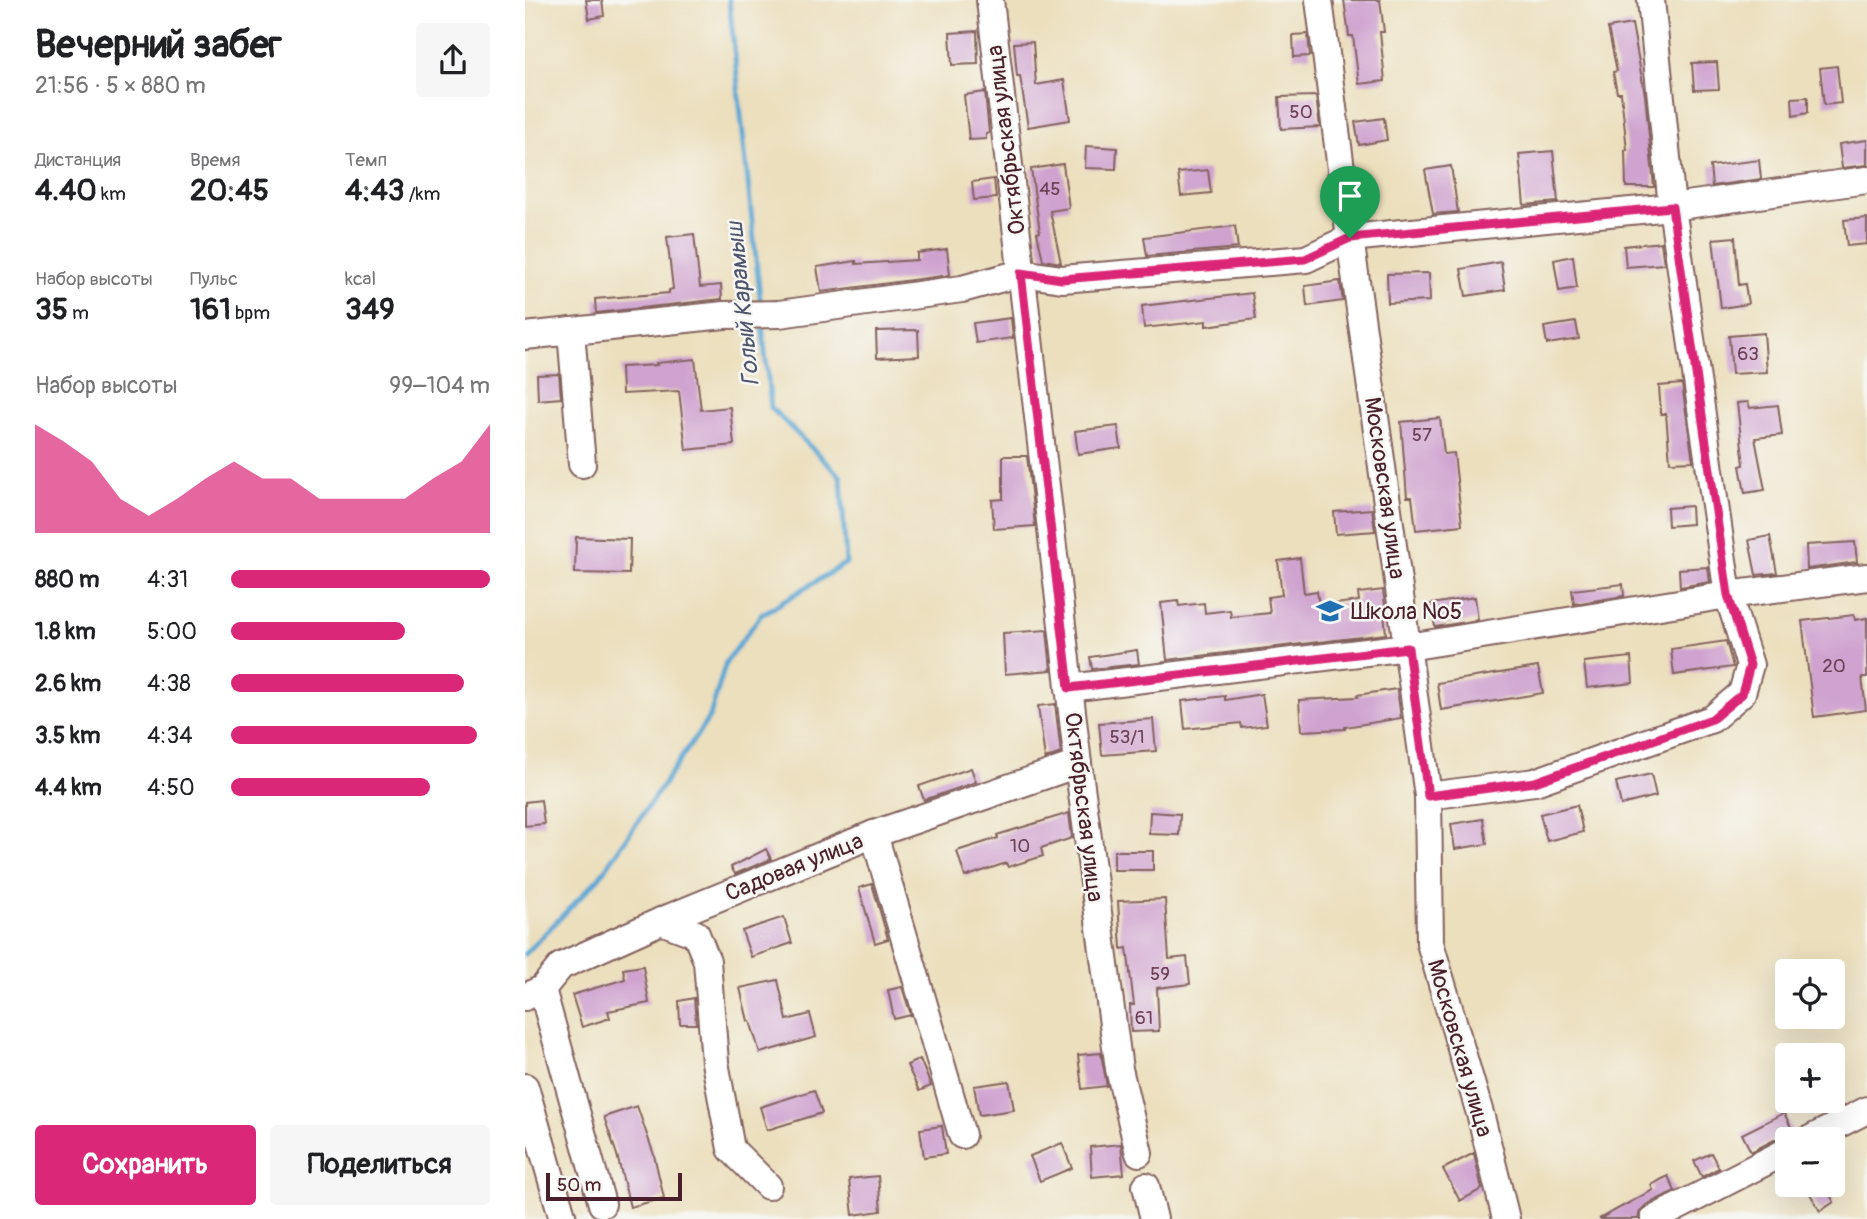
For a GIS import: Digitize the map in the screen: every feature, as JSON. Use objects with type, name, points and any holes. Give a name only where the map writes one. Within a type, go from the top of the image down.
[{"type":"street","name":"Октябрьская улица","points":[[990,0],[1078,764],[1119,1069],[1139,1153]]},
{"type":"street","name":"Московская улица","points":[[1319,0],[1428,796],[1430,943],[1481,1117],[1506,1219]]},
{"type":"street","points":[[1428,796],[1535,782],[1712,719],[1742,694],[1750,665],[1728,595],[1672,207],[1651,0]]},
{"type":"street","points":[[525,336],[724,315],[779,314],[962,289],[1021,273],[1062,279],[1305,259],[1350,238],[1672,207],[1867,180]]},
{"type":"street","points":[[571,331],[582,464]]},
{"type":"street","points":[[1069,688],[1408,648],[1728,595],[1867,577]]},
{"type":"street","name":"Садовая улица","points":[[533,993],[561,966],[661,921],[874,834],[1078,764]]},
{"type":"street","points":[[874,834],[962,1135]]},
{"type":"street","points":[[661,921],[696,934],[707,961],[715,1062],[731,1149],[768,1186]]},
{"type":"street","points":[[533,993],[602,1205]]},
{"type":"street","points":[[525,1087],[563,1219]]},
{"type":"street","points":[[1834,1127],[1867,1110]]},
{"type":"street","points":[[1654,1219],[1775,1157]]},
{"type":"street","points":[[1146,1186],[1154,1219]]},
{"type":"building","points":[[586,0],[602,0],[604,16],[589,19]]},
{"type":"building","points":[[1344,0],[1380,0],[1385,81],[1359,84],[1353,36],[1349,36]]},
{"type":"building","points":[[1632,24],[1645,95],[1654,187],[1626,187],[1627,150],[1621,93],[1617,93],[1613,72],[1617,71],[1608,28]]},
{"type":"building","points":[[977,31],[978,64],[952,65],[950,33]]},
{"type":"building","points":[[1308,34],[1310,56],[1294,57],[1293,35]]},
{"type":"building","points":[[1033,42],[1036,85],[1064,80],[1070,120],[1028,127],[1020,76],[1017,76],[1014,43]]},
{"type":"building","points":[[1717,62],[1719,89],[1694,90],[1692,63]]},
{"type":"building","points":[[1837,66],[1841,103],[1824,105],[1820,68]]},
{"type":"building","points":[[985,92],[989,133],[986,134],[986,139],[969,140],[964,95]]},
{"type":"building","points":[[1316,96],[1320,127],[1281,129],[1279,97]]},
{"type":"building","points":[[1808,97],[1808,113],[1793,116],[1792,98]]},
{"type":"building","points":[[1384,118],[1387,140],[1359,145],[1355,122]]},
{"type":"building","points":[[1867,140],[1867,165],[1842,168],[1839,144]]},
{"type":"building","points":[[1086,146],[1117,148],[1116,169],[1085,168]]},
{"type":"building","points":[[1553,151],[1558,202],[1524,205],[1519,154]]},
{"type":"building","points":[[1759,160],[1761,179],[1712,186],[1710,166]]},
{"type":"building","points":[[1063,164],[1069,208],[1050,211],[1061,263],[1043,260],[1037,233],[1040,232],[1031,169]]},
{"type":"building","points":[[1451,166],[1458,212],[1433,214],[1425,170]]},
{"type":"building","points":[[1208,170],[1211,193],[1181,196],[1178,173]]},
{"type":"building","points":[[994,179],[996,198],[974,200],[972,182]]},
{"type":"building","points":[[1867,218],[1867,244],[1847,246],[1844,220]]},
{"type":"building","points":[[1235,226],[1238,248],[1147,256],[1144,237]]},
{"type":"building","points":[[694,234],[700,287],[721,285],[722,299],[596,313],[595,299],[669,293],[669,290],[673,289],[667,237]]},
{"type":"building","points":[[1735,237],[1739,285],[1745,284],[1748,304],[1721,308],[1713,239]]},
{"type":"building","points":[[1661,242],[1664,264],[1626,267],[1624,246]]},
{"type":"building","points":[[947,249],[950,275],[821,292],[817,267],[856,261],[856,264],[917,260],[917,253]]},
{"type":"building","points":[[1573,256],[1577,288],[1559,291],[1554,260]]},
{"type":"building","points":[[1501,262],[1505,290],[1466,296],[1461,269]]},
{"type":"building","points":[[1429,273],[1430,301],[1388,303],[1387,274]]},
{"type":"building","points":[[1340,281],[1343,301],[1307,306],[1305,286]]},
{"type":"building","points":[[1252,293],[1256,319],[1206,326],[1206,321],[1144,328],[1142,306]]},
{"type":"building","points":[[1011,318],[1013,338],[976,343],[973,323]]},
{"type":"building","points":[[1576,322],[1579,339],[1547,344],[1544,327]]},
{"type":"building","points":[[918,330],[919,356],[877,358],[876,331]]},
{"type":"building","points":[[1764,333],[1767,372],[1732,374],[1729,336]]},
{"type":"building","points":[[695,359],[701,410],[730,407],[734,445],[686,450],[679,391],[622,394],[621,367]]},
{"type":"building","points":[[559,374],[561,398],[538,400],[537,375]]},
{"type":"building","points":[[1682,384],[1693,461],[1670,462],[1666,414],[1661,414],[1659,386]]},
{"type":"building","points":[[1748,402],[1750,408],[1778,405],[1782,435],[1755,438],[1765,490],[1745,493],[1740,466],[1744,465],[1737,403]]},
{"type":"building","points":[[1440,418],[1444,454],[1454,453],[1462,525],[1416,530],[1412,497],[1407,497],[1401,422]]},
{"type":"building","points":[[1118,426],[1121,448],[1078,454],[1075,431]]},
{"type":"building","points":[[1003,456],[1027,456],[1035,526],[994,529],[992,500],[1003,499]]},
{"type":"building","points":[[1691,506],[1692,524],[1668,526],[1667,508]]},
{"type":"building","points":[[1372,509],[1375,531],[1336,534],[1334,512]]},
{"type":"building","points":[[1770,536],[1777,573],[1756,575],[1749,540]]},
{"type":"building","points":[[576,537],[630,539],[629,574],[575,573]]},
{"type":"building","points":[[1855,542],[1857,562],[1807,569],[1806,545]]},
{"type":"building","name":"Школа №5","points":[[1300,558],[1304,593],[1317,591],[1319,606],[1359,601],[1358,593],[1383,590],[1386,634],[1167,660],[1161,603],[1178,601],[1179,606],[1204,603],[1205,613],[1230,610],[1231,617],[1270,613],[1268,597],[1282,595],[1278,561]]},
{"type":"building","points":[[1708,567],[1710,582],[1680,587],[1679,569]]},
{"type":"building","points":[[1623,584],[1624,596],[1574,604],[1572,590]]},
{"type":"building","points":[[1475,597],[1478,620],[1435,627],[1431,604]]},
{"type":"building","points":[[1854,615],[1855,620],[1867,618],[1867,677],[1862,677],[1866,710],[1814,717],[1802,621]]},
{"type":"building","points":[[1047,630],[1051,670],[1005,674],[1003,633]]},
{"type":"building","points":[[1726,641],[1733,667],[1674,675],[1671,649]]},
{"type":"building","points":[[1137,650],[1139,664],[1092,669],[1090,657]]},
{"type":"building","points":[[1631,657],[1633,683],[1587,688],[1584,662]]},
{"type":"building","points":[[1538,667],[1543,693],[1441,710],[1437,683]]},
{"type":"building","points":[[1397,689],[1401,718],[1345,729],[1301,731],[1299,700],[1358,697],[1357,695]]},
{"type":"building","points":[[1262,694],[1267,725],[1242,728],[1241,723],[1185,729],[1182,701],[1225,696],[1225,700]]},
{"type":"building","points":[[1055,704],[1061,753],[1045,759],[1038,706]]},
{"type":"building","points":[[1153,719],[1156,751],[1102,755],[1099,723]]},
{"type":"building","points":[[971,768],[976,782],[924,800],[919,786]]},
{"type":"building","points":[[1651,774],[1656,796],[1621,805],[1616,782]]},
{"type":"building","points":[[541,800],[544,824],[525,826],[525,802]]},
{"type":"building","points":[[1577,805],[1583,832],[1547,841],[1540,814]]},
{"type":"building","points":[[1150,812],[1180,814],[1179,835],[1149,834]]},
{"type":"building","points":[[1069,813],[1072,838],[1041,848],[1043,856],[1008,867],[1006,863],[965,877],[957,851],[998,838],[997,835]]},
{"type":"building","points":[[1483,819],[1487,844],[1455,849],[1451,824]]},
{"type":"building","points":[[766,849],[771,859],[735,874],[731,867]]},
{"type":"building","points":[[1114,851],[1153,851],[1153,870],[1114,870]]},
{"type":"building","points":[[872,884],[888,939],[875,943],[859,888]]},
{"type":"building","points":[[1165,899],[1169,959],[1187,957],[1190,984],[1157,988],[1159,1031],[1131,1032],[1130,1005],[1134,1005],[1127,948],[1121,949],[1118,901]]},
{"type":"building","points":[[784,917],[792,943],[751,957],[742,931]]},
{"type":"building","points":[[643,966],[649,1003],[608,1011],[610,1018],[582,1027],[572,995],[625,979],[623,969]]},
{"type":"building","points":[[778,980],[787,1020],[810,1014],[816,1037],[760,1053],[740,988]]},
{"type":"building","points":[[902,987],[911,1015],[894,1019],[888,990]]},
{"type":"building","points":[[694,998],[696,1024],[680,1024],[679,1001]]},
{"type":"building","points":[[1101,1053],[1107,1086],[1082,1089],[1078,1055]]},
{"type":"building","points":[[920,1059],[931,1086],[919,1091],[907,1065]]},
{"type":"building","points":[[1009,1081],[1014,1110],[979,1115],[974,1086]]},
{"type":"building","points":[[814,1090],[822,1113],[767,1130],[760,1107]]},
{"type":"building","points":[[637,1106],[654,1155],[664,1198],[630,1207],[604,1117]]},
{"type":"building","points":[[1784,1113],[1791,1127],[1775,1127],[1775,1140],[1751,1152],[1742,1134]]},
{"type":"building","points":[[942,1126],[946,1154],[924,1157],[920,1129]]},
{"type":"building","points":[[1062,1143],[1072,1168],[1040,1181],[1030,1156]]},
{"type":"building","points":[[1121,1144],[1124,1174],[1092,1177],[1090,1147]]},
{"type":"building","points":[[1474,1153],[1482,1189],[1460,1201],[1443,1169]]},
{"type":"building","points":[[1711,1153],[1719,1168],[1702,1177],[1694,1161]]},
{"type":"building","points":[[878,1176],[881,1211],[853,1215],[849,1179]]},
{"type":"building","points":[[1668,1176],[1675,1191],[1646,1205],[1640,1211],[1638,1219],[1599,1219],[1653,1190],[1651,1185]]},
{"type":"building","points":[[1812,1197],[1831,1197],[1834,1202],[1820,1211]]},
{"type":"waterway","name":"Голый Карамыш","points":[[729,0],[761,307]]},
{"type":"waterway","name":"Голый Карамыш","points":[[525,954],[599,878],[710,716],[726,662],[761,615],[846,563],[841,477],[771,408],[762,323]]},
{"type":"place","name":"Школа №5","points":[[1330,611]]},
{"type":"route","points":[[1672,207],[1728,595],[1750,665],[1742,694],[1712,719],[1535,782],[1428,796],[1408,648],[1069,688],[1021,273],[1062,279],[1305,259],[1350,238],[1672,207]]}]
